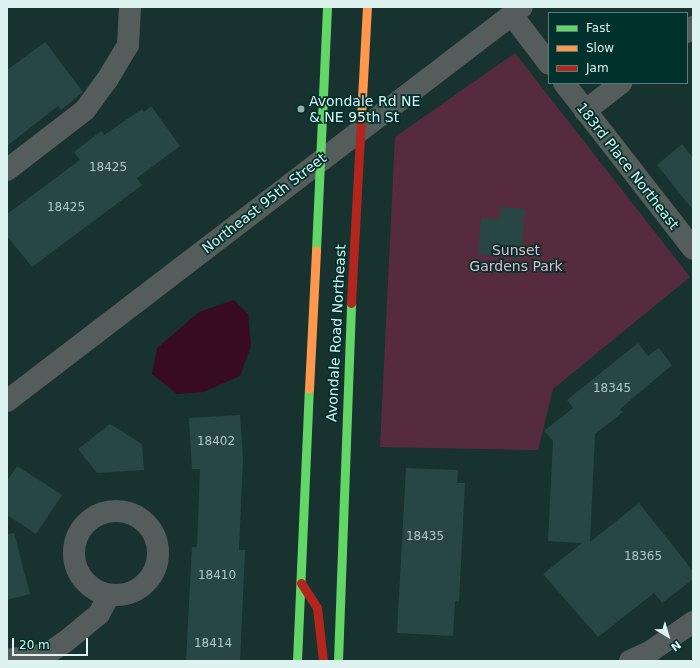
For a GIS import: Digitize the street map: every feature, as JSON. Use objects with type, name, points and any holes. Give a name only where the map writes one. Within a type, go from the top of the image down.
[{"type":"main road","name":"Avondale Road Northeast","points":[[297,661],[327,7]]},
{"type":"main road","name":"Avondale Road Northeast","points":[[338,661],[345,417],[368,7]]},
{"type":"main road","points":[[301,583],[317,608],[323,661]]},
{"type":"street","points":[[7,170],[85,110],[108,80],[128,45],[130,7]]},
{"type":"street","points":[[517,11],[548,62]]},
{"type":"street","name":"Northeast 95th Street","points":[[7,401],[319,160],[517,11]]},
{"type":"street","name":"183rd Place Northeast","points":[[565,84],[690,241]]},
{"type":"street","points":[[585,111],[620,84]]},
{"type":"street","points":[[7,660],[47,654],[65,642],[99,614],[109,595]]},
{"type":"street","points":[[630,661],[651,651],[693,622]]},
{"type":"green space","name":"Sunset Gardens Park","points":[[515,53],[690,277],[553,389],[538,450],[380,447],[395,137]]},
{"type":"shaded area","points":[[234,300],[248,314],[251,346],[240,376],[203,392],[177,394],[152,374],[157,348],[199,312]]},
{"type":"building","points":[[45,42],[83,92],[61,110],[58,106],[7,146],[7,70]]},
{"type":"building","points":[[151,106],[180,146],[137,178],[142,185],[32,267],[7,236],[7,214],[80,160],[74,152],[101,131],[104,135],[142,109],[144,112]]},
{"type":"building","points":[[682,144],[693,158],[693,210],[657,165]]},
{"type":"building","points":[[501,207],[525,209],[521,258],[478,254],[481,218],[499,219]]},
{"type":"building","points":[[638,343],[648,356],[659,348],[672,365],[620,409],[623,412],[595,434],[590,542],[639,503],[693,571],[693,579],[662,603],[654,593],[598,637],[543,574],[582,543],[548,541],[553,441],[544,431],[573,408],[567,400]]},
{"type":"building","points":[[240,415],[243,458],[239,550],[245,550],[240,661],[186,661],[192,547],[197,547],[200,469],[192,469],[189,418]]},
{"type":"building","points":[[110,424],[142,444],[144,470],[97,473],[78,449]]},
{"type":"building","points":[[17,466],[62,495],[36,534],[7,515],[7,481]]},
{"type":"building","points":[[406,468],[458,470],[457,483],[465,483],[459,602],[455,601],[453,636],[397,633]]},
{"type":"building","points":[[14,533],[30,594],[7,600],[7,534]]},
{"type":"traffic: fast","points":[[316,250],[327,7]]},
{"type":"traffic: fast","points":[[338,661],[351,303]]},
{"type":"traffic: fast","points":[[297,661],[309,389]]},
{"type":"traffic: slow","points":[[361,117],[367,7]]},
{"type":"traffic: slow","points":[[309,389],[316,250]]},
{"type":"traffic: jam","points":[[351,303],[361,117]]},
{"type":"traffic: jam","points":[[301,583],[317,608],[323,661]]},
{"type":"place","name":"Avondale Rd NE & NE 95th St","points":[[301,109]]}]
